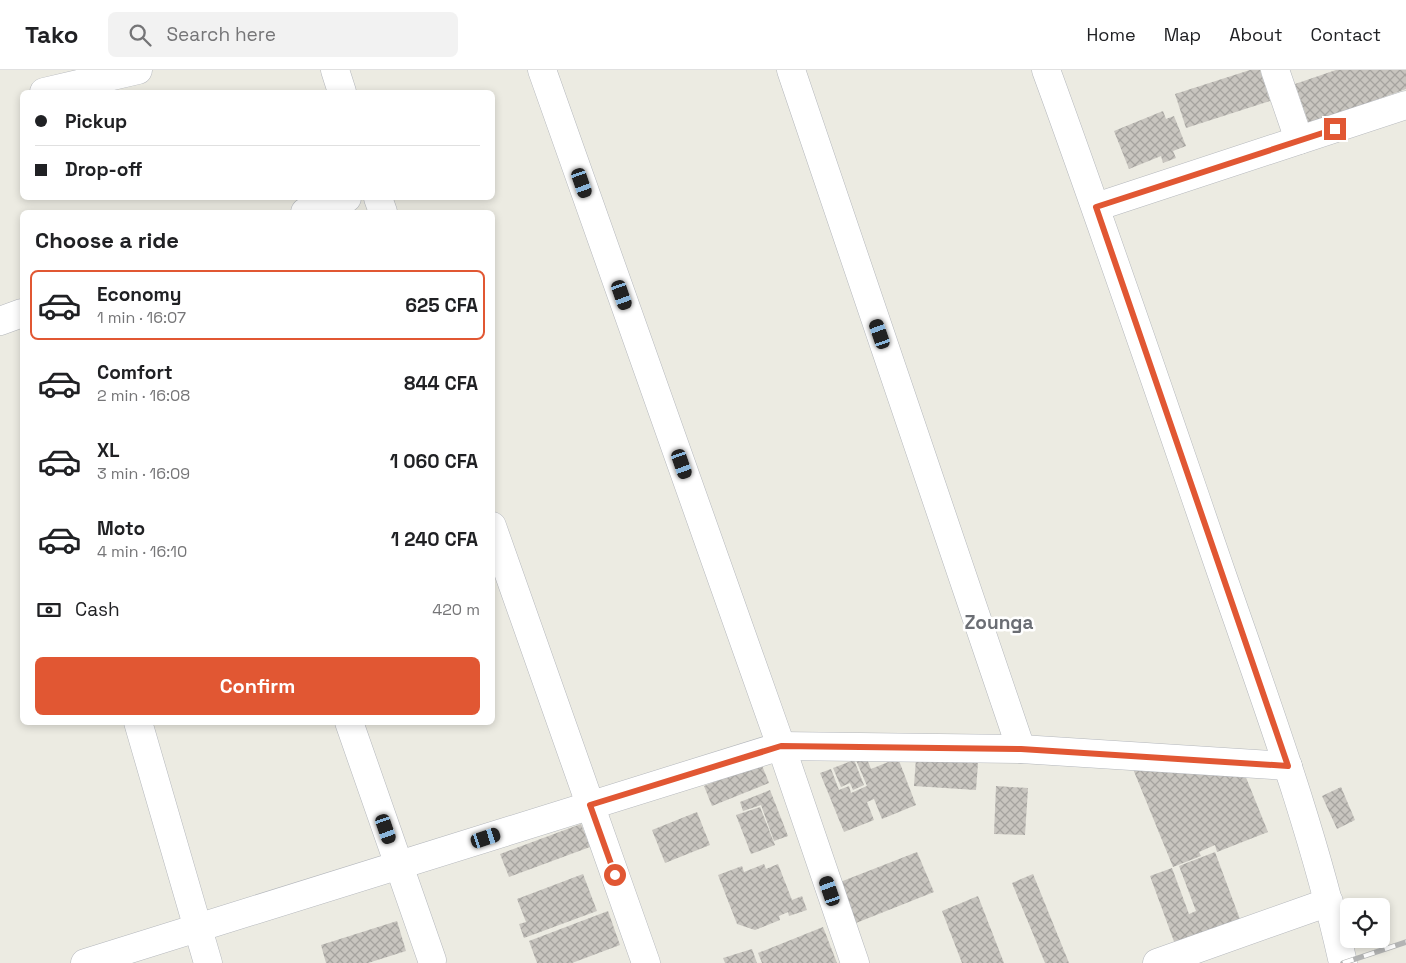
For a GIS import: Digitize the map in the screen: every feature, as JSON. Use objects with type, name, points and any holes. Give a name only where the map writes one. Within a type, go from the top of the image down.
[{"type":"street","points":[[53,90],[138,70]]},
{"type":"street","points":[[335,70],[341,90]]},
{"type":"street","points":[[542,70],[781,746],[855,963]]},
{"type":"street","points":[[790,70],[1021,749]]},
{"type":"street","points":[[1046,70],[1096,207],[1288,766],[1329,902],[1343,963]]},
{"type":"street","points":[[1276,70],[1299,140]]},
{"type":"street","points":[[1096,207],[1406,106]]},
{"type":"street","points":[[311,210],[341,200]]},
{"type":"street","points":[[495,535],[646,963]]},
{"type":"street","points":[[139,725],[208,963]]},
{"type":"street","points":[[350,725],[432,960]]},
{"type":"street","points":[[85,963],[781,746],[1021,749],[1288,766]]},
{"type":"street","points":[[1157,963],[1329,902]]},
{"type":"building","points":[[1250,70],[1260,70],[1270,101],[1186,128],[1175,94]]},
{"type":"building","points":[[1336,70],[1406,70],[1406,89],[1309,124],[1295,84]]},
{"type":"building","points":[[1163,111],[1166,119],[1174,116],[1186,146],[1173,151],[1176,158],[1163,163],[1161,156],[1129,169],[1114,131]]},
{"type":"building","points":[[866,756],[871,769],[898,758],[916,805],[882,819],[874,799],[867,802],[874,820],[844,832],[820,773],[831,769],[839,790],[849,786],[851,793],[867,786],[856,760]]},
{"type":"building","points":[[916,758],[978,763],[976,790],[914,786]]},
{"type":"building","points":[[854,760],[864,785],[853,790],[850,783],[841,787],[833,768]]},
{"type":"building","points":[[761,763],[769,783],[712,806],[704,786]]},
{"type":"building","points":[[1133,769],[1245,775],[1268,832],[1217,852],[1215,845],[1199,852],[1201,856],[1173,867]]},
{"type":"building","points":[[996,786],[1028,788],[1025,835],[994,834]]},
{"type":"building","points":[[1341,787],[1355,820],[1337,829],[1322,796]]},
{"type":"building","points":[[770,790],[788,836],[774,841],[761,805],[743,811],[740,802]]},
{"type":"building","points":[[760,807],[775,845],[751,854],[736,815]]},
{"type":"building","points":[[697,812],[710,845],[665,863],[652,830]]},
{"type":"building","points":[[581,824],[590,847],[509,877],[500,854]]},
{"type":"building","points":[[917,852],[934,892],[851,925],[835,884]]},
{"type":"building","points":[[1215,852],[1241,922],[1176,947],[1150,876],[1172,868],[1189,914],[1196,911],[1179,866]]},
{"type":"building","points":[[764,864],[766,869],[778,864],[792,900],[802,896],[807,910],[789,916],[788,912],[779,916],[780,920],[755,930],[737,924],[718,875],[742,866],[744,872]]},
{"type":"building","points":[[583,874],[597,911],[524,938],[519,924],[526,922],[517,899]]},
{"type":"building","points":[[1033,874],[1069,963],[1045,963],[1012,883]]},
{"type":"building","points":[[978,896],[1004,963],[962,963],[942,911]]},
{"type":"building","points":[[608,911],[620,945],[572,963],[537,963],[529,941]]},
{"type":"building","points":[[397,921],[406,951],[368,963],[326,963],[321,945]]},
{"type":"building","points":[[823,927],[837,963],[762,963],[758,953]]},
{"type":"building","points":[[752,949],[757,963],[725,963],[723,958]]},
{"type":"railway","points":[[1343,963],[1406,942]]},
{"type":"district","name":"Zounga","points":[[999,622]]},
{"type":"route","points":[[615,875],[590,805],[781,746],[1021,749],[1288,766],[1096,207],[1335,129]]}]
